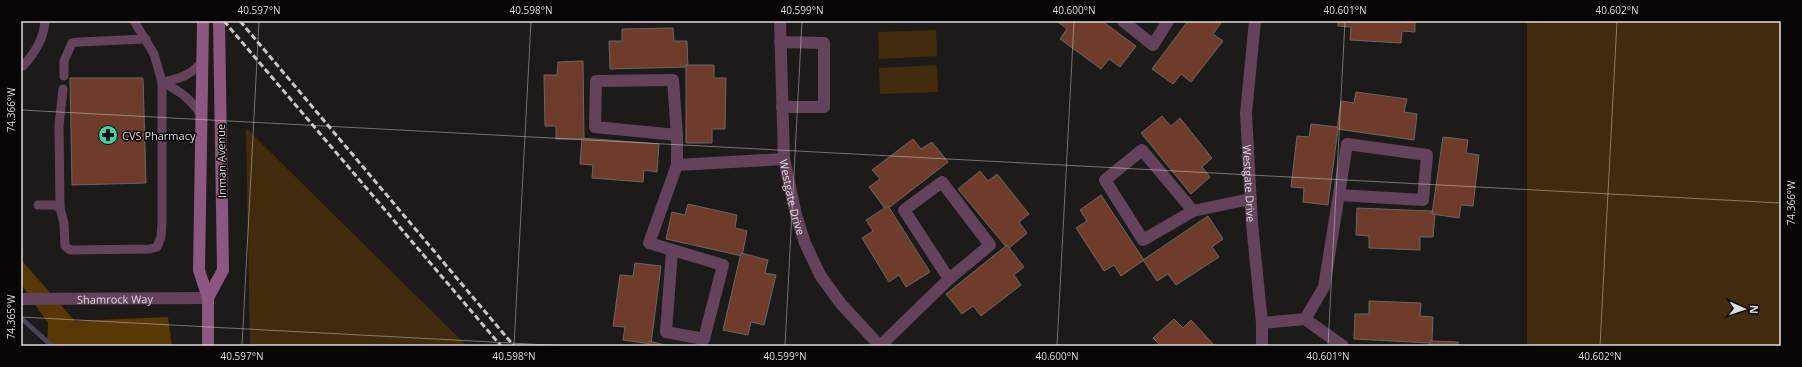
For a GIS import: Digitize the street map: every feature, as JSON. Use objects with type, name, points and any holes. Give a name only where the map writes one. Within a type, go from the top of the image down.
[{"type":"main road","name":"Inman Avenue","points":[[204,21],[199,270],[208,298],[208,346]]},
{"type":"main road","name":"Inman Avenue","points":[[208,298],[223,270],[219,21]]},
{"type":"street","name":"Westgate Drive","points":[[780,21],[784,159],[796,215],[805,243],[820,275],[841,304],[880,346]]},
{"type":"street","points":[[1123,21],[1153,45],[1168,21]]},
{"type":"street","name":"Westgate Drive","points":[[1255,21],[1246,113],[1250,199],[1262,323],[1262,346]]},
{"type":"street","points":[[780,42],[824,43],[824,107],[782,107]]},
{"type":"street","points":[[672,250],[666,332],[704,339],[723,265],[672,250],[648,243],[677,165],[677,135],[673,80],[596,81],[595,127],[677,135]]},
{"type":"street","points":[[1305,320],[1324,287],[1347,144],[1427,155],[1423,200],[1339,195]]},
{"type":"street","points":[[1193,211],[1142,150],[1105,180],[1143,240],[1193,211],[1250,199]]},
{"type":"street","points":[[677,165],[784,159]]},
{"type":"street","points":[[880,346],[949,279],[990,245],[942,182],[904,210],[949,279]]},
{"type":"street","name":"Shamrock Way","points":[[23,299],[208,298]]},
{"type":"street","points":[[1262,323],[1305,320],[1343,346]]},
{"type":"lane","points":[[23,66],[36,51],[42,37],[45,21]]},
{"type":"lane","points":[[63,89],[59,126],[60,208],[64,223],[65,246],[70,250],[150,249],[157,246],[161,237],[162,223],[162,82],[154,54],[134,21]]},
{"type":"lane","points":[[64,76],[64,61],[72,43],[146,39]]},
{"type":"lane","points":[[162,82],[184,77],[190,74],[203,61]]},
{"type":"lane","points":[[162,82],[177,89],[189,98],[202,116]]},
{"type":"lane","points":[[38,205],[54,205],[60,208]]},
{"type":"shaded area","points":[[1527,21],[1781,21],[1781,346],[1527,346]]},
{"type":"shaded area","points":[[936,30],[937,56],[879,59],[878,32]]},
{"type":"shaded area","points":[[937,65],[938,92],[880,94],[879,68]]},
{"type":"shaded area","points":[[246,128],[467,346],[250,346]]},
{"type":"shaded area","points":[[21,211],[23,262],[75,321],[168,317],[172,346],[47,346],[48,323],[21,284]]},
{"type":"building","points":[[1057,21],[1102,21],[1136,46],[1120,67],[1109,59],[1101,69],[1060,39],[1067,29]]},
{"type":"building","points":[[1188,21],[1219,21],[1221,23],[1213,34],[1223,41],[1191,82],[1181,74],[1173,84],[1152,69]]},
{"type":"building","points":[[1338,21],[1415,21],[1415,32],[1402,31],[1401,43],[1350,40],[1351,27],[1338,26]]},
{"type":"building","points":[[673,28],[674,41],[687,41],[688,67],[610,69],[609,41],[622,41],[622,29]]},
{"type":"building","points":[[583,61],[584,139],[556,139],[556,126],[545,126],[544,75],[557,75],[558,62]]},
{"type":"building","points":[[686,65],[714,65],[714,78],[726,78],[725,129],[712,129],[712,143],[686,143]]},
{"type":"building","points":[[70,78],[143,78],[146,183],[72,185]]},
{"type":"building","points":[[1356,92],[1407,99],[1404,112],[1417,114],[1414,140],[1337,129],[1341,101],[1354,103]]},
{"type":"building","points":[[1162,116],[1171,126],[1180,118],[1212,158],[1202,167],[1210,177],[1191,194],[1141,133]]},
{"type":"building","points":[[1311,124],[1337,127],[1338,129],[1328,205],[1303,202],[1304,188],[1291,187],[1297,136],[1309,137]]},
{"type":"building","points":[[1443,137],[1468,140],[1466,153],[1479,155],[1473,206],[1461,205],[1459,218],[1432,214]]},
{"type":"building","points":[[582,138],[659,144],[657,172],[644,170],[643,182],[592,178],[593,165],[580,164]]},
{"type":"building","points":[[913,139],[921,149],[932,142],[948,162],[886,210],[869,187],[880,179],[872,170]]},
{"type":"building","points":[[980,171],[988,181],[997,174],[1029,214],[1019,222],[1027,233],[1008,249],[958,189]]},
{"type":"building","points":[[1101,195],[1144,260],[1121,276],[1114,265],[1104,271],[1076,228],[1087,221],[1080,210]]},
{"type":"building","points":[[688,204],[737,215],[735,228],[747,231],[742,256],[666,239],[672,212],[685,215]]},
{"type":"building","points":[[888,206],[930,272],[906,287],[899,275],[889,282],[862,238],[873,231],[866,220]]},
{"type":"building","points":[[1357,208],[1432,211],[1432,214],[1435,214],[1433,237],[1420,237],[1420,250],[1369,248],[1369,236],[1356,235]]},
{"type":"building","points":[[1208,216],[1223,239],[1212,247],[1219,257],[1176,285],[1168,274],[1157,281],[1143,260]]},
{"type":"building","points":[[1007,245],[1024,267],[1014,275],[1021,285],[981,316],[973,306],[962,314],[946,294]]},
{"type":"building","points":[[741,253],[768,260],[765,273],[776,275],[764,325],[751,322],[748,335],[723,330]]},
{"type":"building","points":[[635,263],[661,266],[651,344],[623,340],[625,327],[613,326],[620,275],[633,276]]},
{"type":"building","points":[[1369,301],[1421,303],[1420,316],[1433,317],[1432,341],[1430,341],[1430,343],[1354,339],[1355,314],[1369,314]]},
{"type":"building","points":[[1174,319],[1183,328],[1191,320],[1215,346],[1161,346],[1153,338]]},
{"type":"building","points":[[649,341],[669,346],[648,346]]},
{"type":"building","points":[[1430,341],[1458,342],[1458,346],[1430,346]]},
{"type":"waterway","points":[[21,318],[52,346]]},
{"type":"railway","points":[[224,21],[501,346]]},
{"type":"railway","points":[[240,21],[514,346]]},
{"type":"place","name":"CVS Pharmacy","points":[[108,135]]}]
